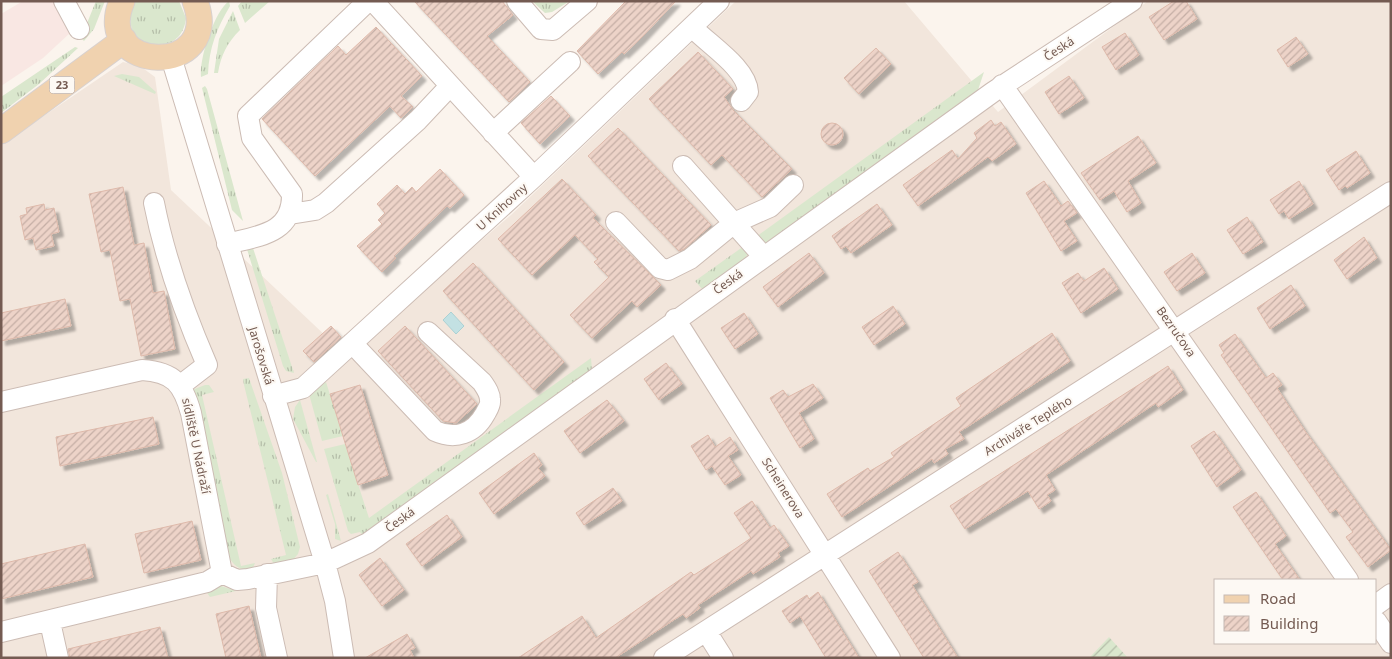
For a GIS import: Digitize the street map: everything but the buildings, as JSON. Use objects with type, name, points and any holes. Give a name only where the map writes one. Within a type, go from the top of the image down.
[{"type":"main road","points":[[122,1],[118,18],[124,40],[136,52],[153,59],[171,57],[185,49],[195,35],[199,19],[195,1]]},
{"type":"main road","name":"23","points":[[1,131],[124,40]]},
{"type":"street","points":[[64,1],[80,29]]},
{"type":"street","points":[[227,244],[255,237],[282,226],[290,214],[292,194],[252,138],[248,116],[368,1]]},
{"type":"street","points":[[373,1],[534,177]]},
{"type":"street","points":[[516,1],[541,29],[553,30],[587,1]]},
{"type":"street","name":"U Knihovny","points":[[273,396],[303,388],[534,177],[720,1]]},
{"type":"street","name":"Česká","points":[[325,563],[368,543],[1002,85],[1130,2]]},
{"type":"street","points":[[692,28],[742,72],[748,83],[748,92],[741,101]]},
{"type":"street","name":"Jarošovská","points":[[171,57],[325,563],[335,601],[344,658]]},
{"type":"street","points":[[493,133],[570,62]]},
{"type":"street","name":"Bezručova","points":[[1002,85],[1175,332],[1269,476],[1347,579]]},
{"type":"street","points":[[290,214],[315,210],[326,203],[418,120],[450,86]]},
{"type":"street","points":[[682,166],[763,256]]},
{"type":"street","points":[[616,222],[660,268],[668,270],[690,259],[734,223],[770,207],[793,185]]},
{"type":"street","name":"Archiváře Teplého","points":[[664,658],[1391,192]]},
{"type":"street","points":[[154,203],[160,234],[185,314],[207,365],[181,386]]},
{"type":"street","name":"Scheinerova","points":[[675,320],[890,658]]},
{"type":"street","points":[[352,343],[435,430],[444,435],[466,433],[476,427],[488,409],[491,401],[489,392],[482,382],[428,332]]},
{"type":"street","name":"sídliště U Nádraží","points":[[1,402],[142,370],[168,376],[181,386],[187,396],[191,413],[222,573]]},
{"type":"street","points":[[1,632],[50,622],[207,582],[222,573],[237,580],[325,563]]},
{"type":"street","points":[[267,574],[266,608],[277,658]]},
{"type":"street","points":[[1377,604],[1391,594]]},
{"type":"street","points":[[50,622],[58,658]]},
{"type":"street","points":[[1377,622],[1391,642]]},
{"type":"street","points":[[706,631],[723,658]]},
{"type":"shaded area","points":[[23,1],[54,1],[71,32],[43,58],[1,86],[1,14]]},
{"type":"shaded area","points":[[736,1],[904,1],[998,112],[1148,1],[1391,1],[1391,658],[1,658],[1,145],[123,62],[140,66],[155,77],[171,190],[347,356],[511,215]]},
{"type":"green space","points":[[96,1],[105,1],[94,29],[84,41],[81,38]]},
{"type":"green space","points":[[135,1],[179,1],[186,18],[183,29],[178,37],[161,47],[136,39],[130,20],[132,6]]},
{"type":"green space","points":[[229,1],[230,6],[221,22],[212,47],[208,74],[201,77],[202,59],[213,25],[223,7]]},
{"type":"green space","points":[[242,1],[270,1],[245,23],[238,6]]},
{"type":"green space","points":[[532,1],[570,1],[552,12],[545,13]]},
{"type":"green space","points":[[233,11],[240,30],[225,50],[218,73],[214,73],[219,39]]},
{"type":"green space","points":[[75,47],[78,48],[39,84],[1,113],[1,97]]},
{"type":"green space","points":[[984,72],[978,90],[769,241],[763,244],[753,239]]},
{"type":"green space","points":[[122,74],[139,77],[156,92],[155,94],[114,76]]},
{"type":"green space","points":[[205,86],[243,221],[232,210],[202,88]]},
{"type":"green space","points":[[252,245],[294,373],[286,371],[283,366],[246,246]]},
{"type":"green space","points":[[744,246],[748,252],[746,258],[703,290],[695,281]]},
{"type":"green space","points":[[591,358],[592,370],[363,536],[360,532],[351,534],[348,531],[324,449],[345,444],[369,518]]},
{"type":"green space","points":[[249,378],[282,473],[300,547],[298,554],[291,562],[274,564],[271,559],[286,555],[244,385],[243,379]]},
{"type":"green space","points":[[326,382],[343,436],[322,441],[309,394]]},
{"type":"green space","points":[[209,385],[214,392],[202,395],[241,566],[255,563],[252,570],[244,570],[238,567],[228,556],[192,390]]},
{"type":"green space","points":[[300,400],[317,462],[293,419],[295,407]]},
{"type":"green space","points":[[328,494],[341,541],[335,539],[335,524],[326,495]]},
{"type":"green space","points":[[221,586],[236,591],[210,597],[205,590]]},
{"type":"green space","points":[[1109,637],[1128,658],[1089,658]]},
{"type":"water","points":[[451,312],[464,326],[456,334],[443,320]]}]
